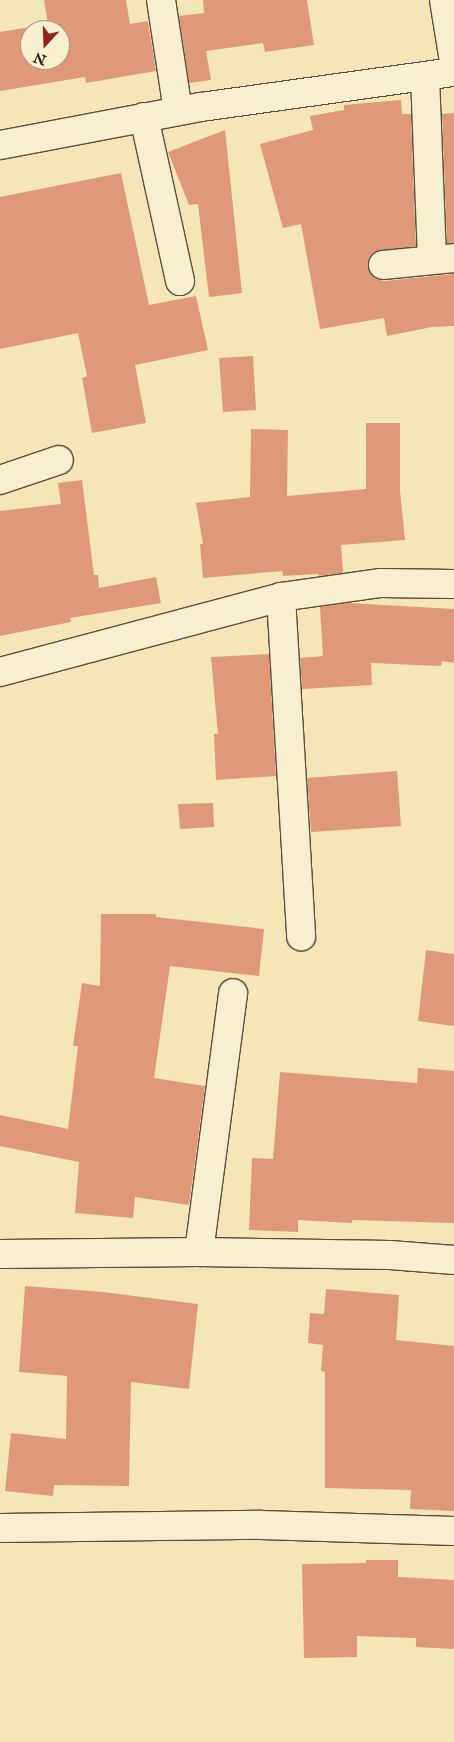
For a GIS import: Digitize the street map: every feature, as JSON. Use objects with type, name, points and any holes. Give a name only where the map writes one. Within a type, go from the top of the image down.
[{"type":"street","points":[[161,0],[178,111]]},
{"type":"street","points":[[444,0],[454,62]]},
{"type":"street","points":[[0,145],[144,116],[454,72]]},
{"type":"street","points":[[383,265],[443,258],[425,76]]},
{"type":"street","points":[[144,116],[180,280]]},
{"type":"street","points":[[0,480],[59,460]]},
{"type":"street","points":[[0,672],[281,597],[381,583],[454,584]]},
{"type":"street","points":[[281,597],[301,936]]},
{"type":"street","points":[[199,1252],[233,993]]},
{"type":"street","points":[[0,1254],[199,1252],[390,1255],[454,1260]]},
{"type":"street","points":[[0,1528],[261,1525],[454,1531]]},
{"type":"building","points":[[44,0],[126,0],[130,24],[148,21],[156,71],[86,83],[85,77],[0,91],[0,32],[20,29],[20,70],[70,70],[70,20],[47,20]]},
{"type":"building","points":[[203,0],[307,0],[314,45],[265,52],[263,43],[206,51],[211,80],[189,83],[179,16],[204,13]]},
{"type":"building","points":[[401,100],[402,114],[411,114],[416,246],[374,252],[369,258],[368,267],[376,279],[384,281],[454,274],[454,326],[432,327],[387,336],[384,318],[320,329],[301,224],[283,228],[260,144],[313,130],[310,116],[344,110],[344,105]]},
{"type":"building","points":[[454,113],[454,243],[447,243],[442,114]]},
{"type":"building","points":[[225,130],[242,293],[209,297],[198,204],[189,205],[168,152]]},
{"type":"building","points":[[121,173],[149,305],[196,296],[208,350],[135,365],[146,423],[92,433],[82,378],[87,376],[78,333],[0,349],[0,197]]},
{"type":"building","points":[[253,356],[256,410],[223,412],[219,358]]},
{"type":"building","points":[[366,423],[400,423],[400,491],[405,540],[341,545],[343,573],[319,576],[318,574],[283,576],[282,571],[203,578],[200,544],[203,544],[196,503],[250,497],[251,429],[288,430],[287,496],[366,489]]},
{"type":"building","points":[[82,480],[94,575],[98,575],[99,588],[156,577],[161,603],[70,618],[71,622],[0,636],[0,511],[61,504],[58,483]]},
{"type":"building","points":[[348,603],[454,609],[454,663],[442,661],[441,666],[371,663],[372,685],[302,689],[300,658],[323,656],[320,607]]},
{"type":"building","points":[[269,654],[276,776],[216,780],[214,734],[218,734],[211,657]]},
{"type":"building","points":[[397,771],[401,826],[311,832],[307,778]]},
{"type":"building","points":[[213,803],[214,827],[180,829],[178,804]]},
{"type":"building","points":[[101,914],[156,914],[156,917],[264,929],[259,976],[170,966],[154,1078],[205,1086],[189,1205],[135,1197],[133,1218],[75,1213],[79,1162],[0,1146],[0,1115],[68,1129],[78,1046],[73,1046],[82,983],[100,986]]},
{"type":"building","points":[[426,950],[454,954],[454,1026],[418,1021]]},
{"type":"building","points":[[418,1068],[454,1071],[454,1223],[352,1220],[352,1223],[298,1220],[298,1232],[249,1230],[252,1158],[273,1159],[280,1072],[417,1083]]},
{"type":"building","points":[[25,1286],[103,1292],[198,1304],[189,1389],[131,1382],[129,1486],[54,1485],[53,1496],[5,1491],[11,1433],[66,1439],[67,1376],[19,1372]]},
{"type":"building","points":[[326,1289],[399,1295],[396,1340],[454,1346],[454,1511],[410,1509],[411,1490],[325,1488],[325,1372],[321,1371],[323,1345],[308,1343],[310,1313],[324,1314]]},
{"type":"building","points":[[366,1560],[398,1560],[398,1577],[454,1580],[454,1649],[416,1647],[416,1638],[357,1636],[357,1657],[304,1658],[302,1564],[366,1563]]}]
